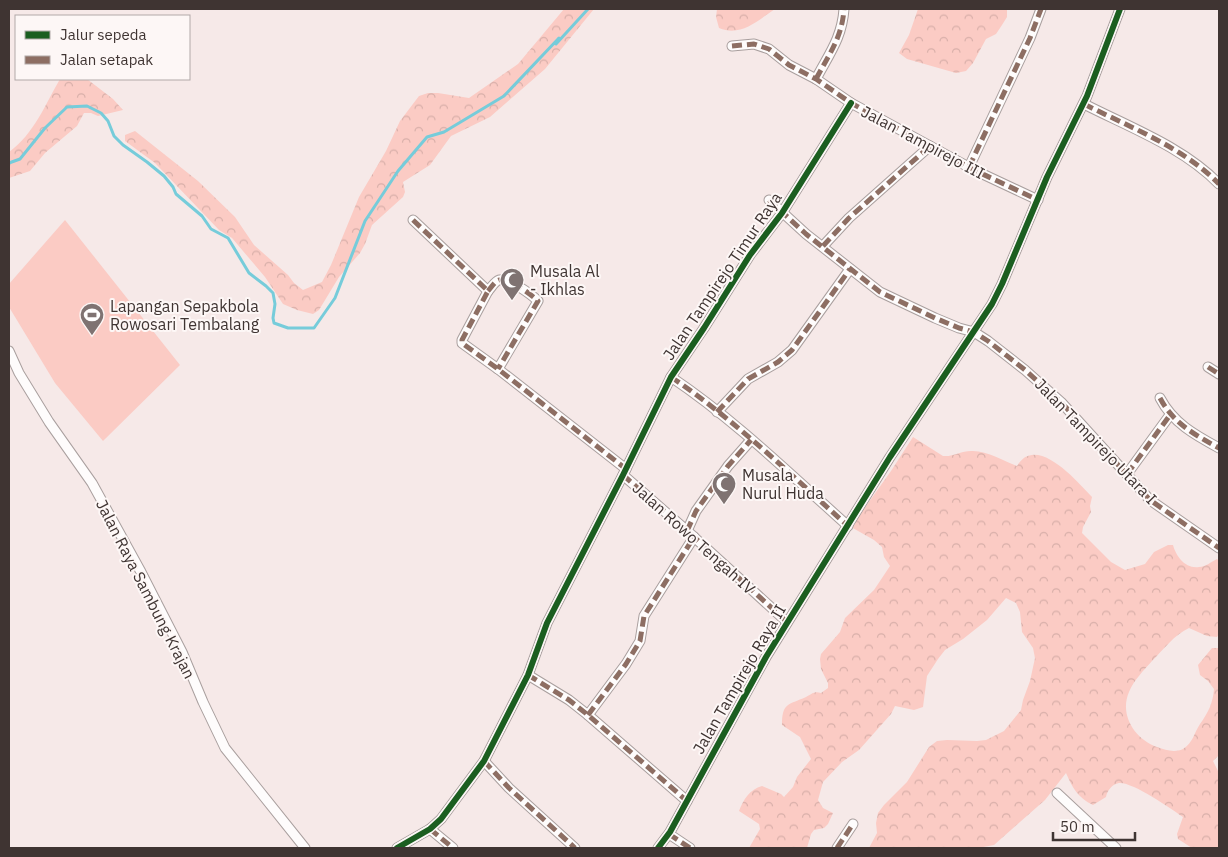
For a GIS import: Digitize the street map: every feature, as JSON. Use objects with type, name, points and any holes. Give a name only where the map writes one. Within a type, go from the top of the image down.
[{"type":"street","points":[[816,79],[840,36],[844,9]]},
{"type":"street","points":[[969,167],[1030,38],[1041,9]]},
{"type":"street","name":"Jalan Tampirejo Raya II","points":[[658,848],[669,834],[726,728],[787,622],[890,457],[974,332],[999,290],[1047,177],[1084,104],[1120,9]]},
{"type":"street","name":"Jalan Tampirejo III","points":[[732,46],[754,44],[769,48],[789,65],[816,79],[851,103],[969,167],[1038,200]]},
{"type":"street","name":"Jalan Tampirejo Timur Raya","points":[[397,848],[430,829],[441,819],[484,761],[528,674],[547,623],[671,377],[750,255],[782,213],[851,103]]},
{"type":"street","points":[[1084,104],[1166,146],[1209,174],[1219,184]]},
{"type":"street","points":[[822,246],[849,218],[930,146]]},
{"type":"street","name":"Jalan Tampirejo Utara I","points":[[769,200],[782,213],[880,292],[907,306],[959,328],[974,332],[1025,370],[1061,402],[1150,500],[1219,548]]},
{"type":"street","points":[[413,220],[488,291],[497,280],[502,279],[513,283],[538,301],[498,369]]},
{"type":"street","points":[[717,412],[748,379],[778,362],[792,350],[850,269]]},
{"type":"street","name":"Jalan Rowo Tengah IV","points":[[488,291],[462,342],[624,472],[787,622]]},
{"type":"street","name":"Jalan Raya Sambung Krajan","points":[[9,351],[19,373],[49,422],[92,483],[141,572],[182,652],[225,748],[305,848]]},
{"type":"street","points":[[1208,367],[1219,374]]},
{"type":"street","points":[[671,377],[751,440],[848,526]]},
{"type":"street","points":[[1160,398],[1170,415],[1197,436],[1219,448]]},
{"type":"street","points":[[1127,474],[1170,415]]},
{"type":"street","points":[[588,715],[640,642],[644,616],[691,534],[696,511],[728,466],[751,440]]},
{"type":"street","points":[[528,674],[569,700],[588,715],[687,801]]},
{"type":"street","points":[[484,761],[509,788],[575,848]]},
{"type":"street","points":[[1056,793],[1116,848]]},
{"type":"street","points":[[836,848],[853,824]]},
{"type":"street","points":[[430,829],[453,848]]},
{"type":"street","points":[[669,834],[690,848]]},
{"type":"green space","points":[[564,9],[594,9],[545,69],[490,117],[451,136],[430,165],[403,182],[405,192],[403,197],[372,225],[360,253],[339,277],[319,310],[313,314],[283,304],[265,277],[232,238],[219,230],[155,163],[125,141],[125,135],[135,131],[198,181],[235,217],[254,245],[303,290],[322,282],[359,197],[386,151],[400,121],[419,96],[428,93],[438,93],[469,98],[518,64]]},
{"type":"green space","points":[[717,9],[775,9],[755,23],[734,31],[719,28],[716,17]]},
{"type":"green space","points":[[918,9],[1007,9],[1007,17],[996,34],[986,39],[973,63],[966,71],[956,73],[907,59],[899,53],[909,35]]},
{"type":"green space","points":[[59,80],[88,80],[113,99],[123,110],[98,116],[84,113],[77,126],[45,153],[30,171],[9,178],[9,152],[25,137],[44,109]]},
{"type":"green space","name":"Lapangan Sepakbola Rowosari Tembalang","points":[[65,220],[180,365],[103,441],[55,383],[9,307],[9,284]]},
{"type":"green space","points":[[913,437],[943,456],[977,451],[1017,466],[1025,457],[1035,455],[1045,457],[1056,463],[1067,471],[1092,497],[1091,512],[1082,533],[1111,562],[1125,570],[1145,564],[1154,552],[1168,545],[1173,545],[1182,561],[1189,566],[1201,567],[1217,559],[1219,561],[1219,634],[1217,637],[1207,636],[1189,628],[1179,634],[1136,679],[1126,701],[1126,709],[1131,725],[1149,743],[1170,751],[1183,749],[1191,741],[1208,712],[1214,689],[1200,675],[1198,665],[1212,648],[1219,648],[1219,755],[1213,761],[1219,773],[1219,848],[1192,848],[1178,839],[1177,834],[1183,817],[1142,791],[1119,783],[1110,788],[1106,797],[1093,805],[1076,792],[1066,773],[1045,800],[994,845],[978,848],[869,848],[877,833],[878,813],[907,782],[929,747],[937,741],[986,740],[1004,731],[1021,710],[1035,658],[1033,648],[1022,632],[1020,612],[1016,603],[1006,598],[987,620],[963,639],[945,650],[938,659],[927,676],[923,707],[914,710],[895,706],[891,714],[859,750],[842,762],[823,782],[818,800],[823,808],[833,813],[824,828],[814,830],[811,834],[807,848],[749,848],[760,829],[759,824],[739,811],[745,799],[751,792],[762,786],[784,797],[793,787],[797,777],[811,759],[800,737],[782,725],[783,712],[790,704],[813,693],[821,693],[828,688],[828,683],[821,669],[821,654],[840,632],[845,618],[874,590],[890,566],[884,557],[882,547],[874,540],[851,527]]},
{"type":"waterway","points":[[9,163],[20,159],[45,128],[67,107],[87,106],[101,113],[108,121],[114,136],[123,145],[164,176],[176,194],[202,216],[211,229],[228,238],[249,273],[273,293],[275,304],[274,323],[288,328],[314,328],[335,298],[365,221],[398,171],[427,137],[444,132],[504,96],[588,9]]},
{"type":"marked path","points":[[816,79],[838,37],[844,9]]},
{"type":"marked path","points":[[969,167],[1030,38],[1041,9]]},
{"type":"marked path","points":[[732,46],[754,44],[769,49],[789,65],[816,79],[851,103],[974,170],[1038,200]]},
{"type":"marked path","points":[[1084,104],[1172,148],[1205,171],[1219,184]]},
{"type":"marked path","points":[[823,246],[849,218],[930,146]]},
{"type":"marked path","points":[[769,200],[806,234],[880,292],[935,318],[974,332],[988,341],[1061,402],[1150,500],[1219,548]]},
{"type":"marked path","points":[[413,220],[488,291],[462,343],[626,469]]},
{"type":"marked path","points":[[717,412],[748,379],[778,362],[792,350],[850,269]]},
{"type":"marked path","points":[[488,291],[496,282],[503,280],[520,287],[538,301],[498,369]]},
{"type":"marked path","points":[[1208,367],[1219,374]]},
{"type":"marked path","points":[[671,377],[718,411],[848,526]]},
{"type":"marked path","points":[[1160,398],[1171,415],[1185,428],[1219,448]]},
{"type":"marked path","points":[[1127,474],[1170,415]]},
{"type":"marked path","points":[[687,531],[696,511],[728,466],[751,440]]},
{"type":"marked path","points":[[623,475],[787,622]]},
{"type":"marked path","points":[[588,715],[626,664],[640,641],[644,616],[694,537]]},
{"type":"marked path","points":[[528,675],[569,700],[588,715],[687,801]]},
{"type":"marked path","points":[[484,761],[509,788],[575,848]]},
{"type":"marked path","points":[[837,848],[853,824]]},
{"type":"marked path","points":[[430,829],[453,848]]},
{"type":"marked path","points":[[669,834],[690,848]]},
{"type":"cycle path","points":[[658,848],[670,832],[766,657],[890,457],[992,304],[1047,177],[1087,96],[1120,9]]},
{"type":"cycle path","points":[[397,848],[430,829],[441,819],[484,761],[528,675],[547,623],[671,377],[750,255],[782,213],[851,103]]},
{"type":"place","name":"Musala Al - Ikhlas","points":[[512,301]]},
{"type":"place","name":"Lapangan Sepakbola Rowosari Tembalang","points":[[92,336]]},
{"type":"place","name":"Musala Nurul Huda","points":[[724,505]]}]
